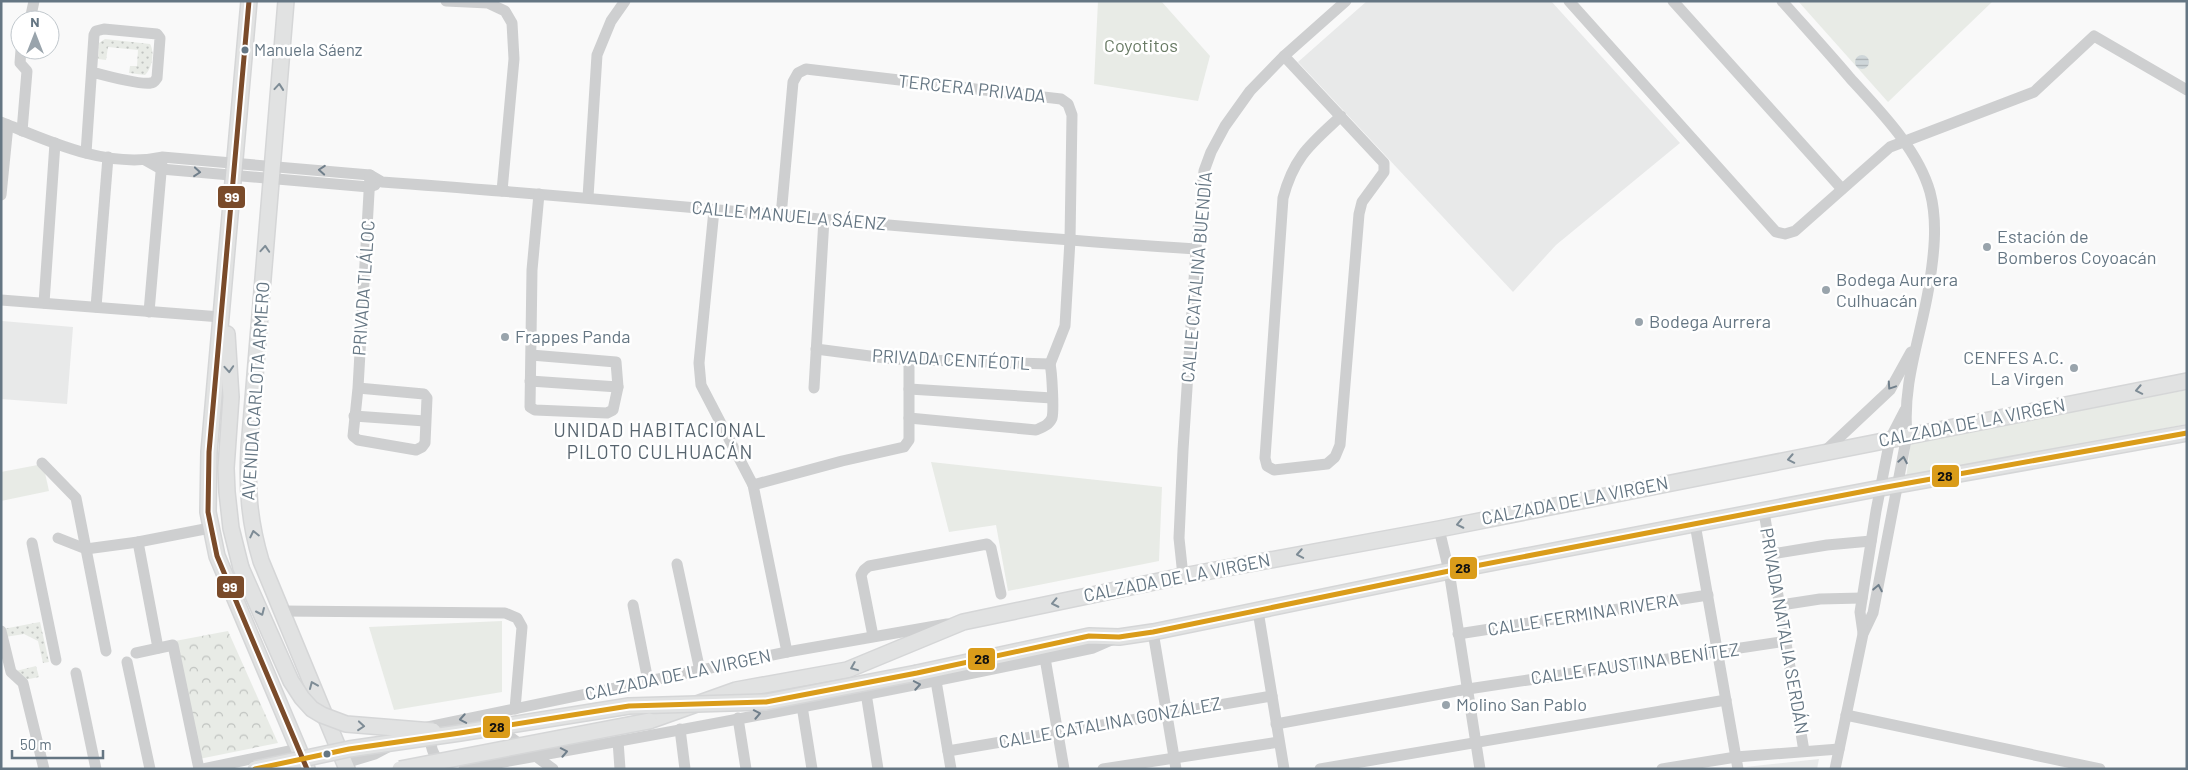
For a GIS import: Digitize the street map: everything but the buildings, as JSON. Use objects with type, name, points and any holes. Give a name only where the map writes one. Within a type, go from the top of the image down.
[{"type":"main road","points":[[249,1],[233,169],[207,493],[210,528],[217,556],[307,769]]},
{"type":"main road","name":"AVENIDA CARLOTA ARMERO","points":[[286,1],[248,479],[249,508],[253,534],[261,561],[346,766]]},
{"type":"main road","points":[[224,285],[231,397],[226,468],[231,528],[242,568],[291,681],[312,709],[334,721],[346,724],[460,734]]},
{"type":"main road","name":"CALZADA DE LA VIRGEN","points":[[400,769],[649,721],[736,690],[847,670],[963,622],[1184,576],[1439,529],[2187,381]]},
{"type":"main road","name":"CALZADA DE LA VIRGEN","points":[[255,769],[349,749],[460,734],[629,706],[766,702],[917,673],[1089,636],[1119,637],[1153,632],[1449,571],[1881,488],[2187,433]]},
{"type":"street","points":[[446,1],[488,3],[506,11],[512,24],[514,60],[502,191]]},
{"type":"street","points":[[588,197],[597,55],[611,22],[625,1]]},
{"type":"street","name":"CALLE CATALINA BUENDÍA","points":[[1184,576],[1179,538],[1180,499],[1196,249],[1204,172],[1211,152],[1224,126],[1250,91],[1284,56],[1346,1]]},
{"type":"street","points":[[1569,1],[1776,232],[1785,234],[1795,231],[1890,147],[2034,92],[2094,36],[2187,90]]},
{"type":"street","points":[[1673,1],[1842,189]]},
{"type":"street","points":[[1782,1],[1882,113],[1903,141],[1923,173],[1930,193],[1934,219],[1934,257],[1927,301],[1915,344],[1905,410],[1907,435],[1873,613],[1863,634],[1835,769]]},
{"type":"street","points":[[86,153],[92,72],[96,31],[104,29],[157,34],[160,38],[157,78],[154,82],[135,81],[92,72]]},
{"type":"street","points":[[1284,56],[1303,74],[1384,163],[1384,172],[1362,202],[1359,214],[1340,445],[1335,457],[1327,464],[1274,470],[1267,466],[1265,458],[1283,198],[1288,179],[1305,149],[1341,116]]},
{"type":"street","points":[[20,60],[20,63],[27,70],[22,131]]},
{"type":"street","name":"TERCERA PRIVADA","points":[[782,216],[793,82],[798,73],[806,69],[1061,99],[1068,104],[1072,115],[1070,240]]},
{"type":"street","name":"CALLE MANUELA SÁENZ","points":[[4,124],[86,153],[108,157],[145,160],[162,157],[233,169],[369,187],[382,182],[588,197],[782,216],[1196,249]]},
{"type":"street","points":[[1,195],[4,124]]},
{"type":"street","points":[[44,303],[55,143]]},
{"type":"street","points":[[96,307],[108,157]]},
{"type":"street","points":[[149,312],[162,157]]},
{"type":"street","name":"CALLE MANUELA SÁENZ","points":[[145,160],[161,169],[233,169]]},
{"type":"street","name":"CALLE MANUELA SÁENZ","points":[[272,173],[370,174],[382,182]]},
{"type":"street","name":"PRIVADA TLÁLOC","points":[[358,388],[424,394],[427,398],[425,443],[422,447],[416,450],[358,440],[353,436],[358,388],[370,174]]},
{"type":"street","points":[[531,355],[616,362],[618,387],[616,404],[613,410],[607,413],[535,410],[530,406],[532,270],[539,194]]},
{"type":"street","points":[[714,210],[699,363],[700,385],[753,485],[787,652]]},
{"type":"street","points":[[814,388],[824,219]]},
{"type":"street","name":"PRIVADA CENTÉOTL","points":[[816,350],[909,359],[1050,364],[1065,326],[1070,240]]},
{"type":"street","points":[[1,300],[221,317]]},
{"type":"street","points":[[1823,452],[1890,390],[1915,344]]},
{"type":"street","points":[[753,485],[842,461],[904,447],[909,440],[909,359]]},
{"type":"street","points":[[909,418],[1036,430],[1047,425],[1052,416],[1052,372],[1050,364]]},
{"type":"street","points":[[530,381],[618,387]]},
{"type":"street","points":[[909,389],[1052,398]]},
{"type":"street","points":[[1863,634],[1860,612],[1890,439],[1905,410]]},
{"type":"street","points":[[354,416],[425,421]]},
{"type":"street","points":[[42,464],[76,498],[106,651]]},
{"type":"street","name":"PRIVADA NATALIA SERDÁN","points":[[1764,512],[1804,751]]},
{"type":"street","points":[[1695,524],[1738,769]]},
{"type":"street","points":[[58,538],[86,549],[138,542],[210,528]]},
{"type":"street","points":[[1439,529],[1449,571],[1480,769]]},
{"type":"street","points":[[138,542],[158,648]]},
{"type":"street","points":[[1772,554],[1827,545],[1871,542]]},
{"type":"street","points":[[32,543],[56,660]]},
{"type":"street","points":[[873,636],[861,576],[869,566],[988,544],[991,548],[1001,594]]},
{"type":"street","points":[[677,564],[700,671]]},
{"type":"street","name":"CALLE FERMINA RIVERA","points":[[1458,634],[1708,595]]},
{"type":"street","points":[[1781,605],[1820,599],[1862,598]]},
{"type":"street","points":[[633,605],[648,681]]},
{"type":"street","points":[[282,611],[505,613],[516,618],[522,626],[515,709]]},
{"type":"street","points":[[1258,611],[1284,769]]},
{"type":"street","name":"CALZADA DE LA VIRGEN","points":[[346,766],[374,754],[417,730],[442,723],[787,652],[963,622]]},
{"type":"street","points":[[1,631],[11,672],[23,683],[44,769]]},
{"type":"street","points":[[1153,632],[1175,763]]},
{"type":"street","name":"CALZADA DE LA VIRGEN","points":[[464,769],[936,681],[1093,648],[1119,637]]},
{"type":"street","name":"CALLE FAUSTINA BENÍTEZ","points":[[1276,724],[1468,689],[1787,641]]},
{"type":"street","points":[[136,653],[174,645],[199,769]]},
{"type":"street","points":[[1045,658],[1064,769]]},
{"type":"street","points":[[126,662],[150,769]]},
{"type":"street","points":[[76,673],[96,769]]},
{"type":"street","points":[[936,681],[951,769]]},
{"type":"street","points":[[866,693],[878,769]]},
{"type":"street","name":"CALLE CATALINA GONZÁLEZ","points":[[948,751],[1272,696]]},
{"type":"street","points":[[1320,769],[1726,700]]},
{"type":"street","points":[[802,706],[812,769]]},
{"type":"street","points":[[1846,715],[2100,769]]},
{"type":"street","points":[[482,716],[553,769]]},
{"type":"street","points":[[738,718],[746,769]]},
{"type":"street","points":[[442,723],[434,732],[432,752],[438,760],[464,769]]},
{"type":"street","points":[[680,729],[685,769]]},
{"type":"street","points":[[618,741],[620,769]]},
{"type":"street","points":[[1103,769],[1175,763],[1279,742]]},
{"type":"street","points":[[203,769],[299,749]]},
{"type":"street","points":[[1662,769],[1736,757],[1839,749]]},
{"type":"street","points":[[511,761],[522,769]]},
{"type":"shaded area","points":[[1367,1],[1551,1],[1680,143],[1556,245],[1513,292],[1298,62]]},
{"type":"shaded area","points":[[1859,55],[1865,55],[1869,62],[1865,69],[1859,69],[1855,65],[1855,59]]},
{"type":"shaded area","points":[[2,321],[73,327],[67,404],[1,399]]},
{"type":"shaded area","points":[[1819,759],[1817,769],[1745,767]]},
{"type":"green space","name":"Coyotitos","points":[[1098,1],[1161,1],[1210,56],[1198,101],[1094,84]]},
{"type":"green space","points":[[1798,1],[1993,1],[1888,102]]},
{"type":"green space","points":[[105,39],[150,44],[152,47],[151,65],[145,75],[129,73],[130,66],[137,66],[138,50],[108,47],[106,60],[98,59],[99,43]]},
{"type":"green space","points":[[2187,390],[2187,424],[1906,479],[1911,441]]},
{"type":"green space","points":[[931,462],[1162,487],[1159,561],[1008,591],[996,525],[949,532]]},
{"type":"green space","points":[[43,464],[49,491],[1,501],[1,472]]},
{"type":"green space","points":[[502,621],[502,692],[394,710],[369,627]]},
{"type":"green space","points":[[40,622],[49,662],[43,663],[38,641],[24,634],[5,637],[3,629]]},
{"type":"green space","points":[[228,631],[278,743],[199,759],[175,641]]},
{"type":"green space","points":[[36,666],[39,677],[24,680],[16,671]]},
{"type":"transit line","name":"99","points":[[249,1],[209,452],[208,512],[217,556],[307,769]]},
{"type":"transit line","name":"28","points":[[255,769],[349,749],[629,706],[766,702],[917,673],[1089,636],[1119,637],[1153,632],[1449,571],[1881,488],[2187,433]]},
{"type":"place","name":"Manuela Sáenz","points":[[245,50]]},
{"type":"place","name":"Estación de Bomberos Coyoacán","points":[[1987,247]]},
{"type":"place","name":"Bodega Aurrera Culhuacán","points":[[1826,290]]},
{"type":"place","name":"Bodega Aurrera","points":[[1639,322]]},
{"type":"place","name":"Frappes Panda","points":[[505,337]]},
{"type":"place","name":"CENFES A.C. La Virgen","points":[[2074,368]]},
{"type":"place","name":"Molino San Pablo","points":[[1446,705]]},
{"type":"district","name":"UNIDAD HABITACIONAL PILOTO CULHUACÁN","points":[[660,441]]}]
